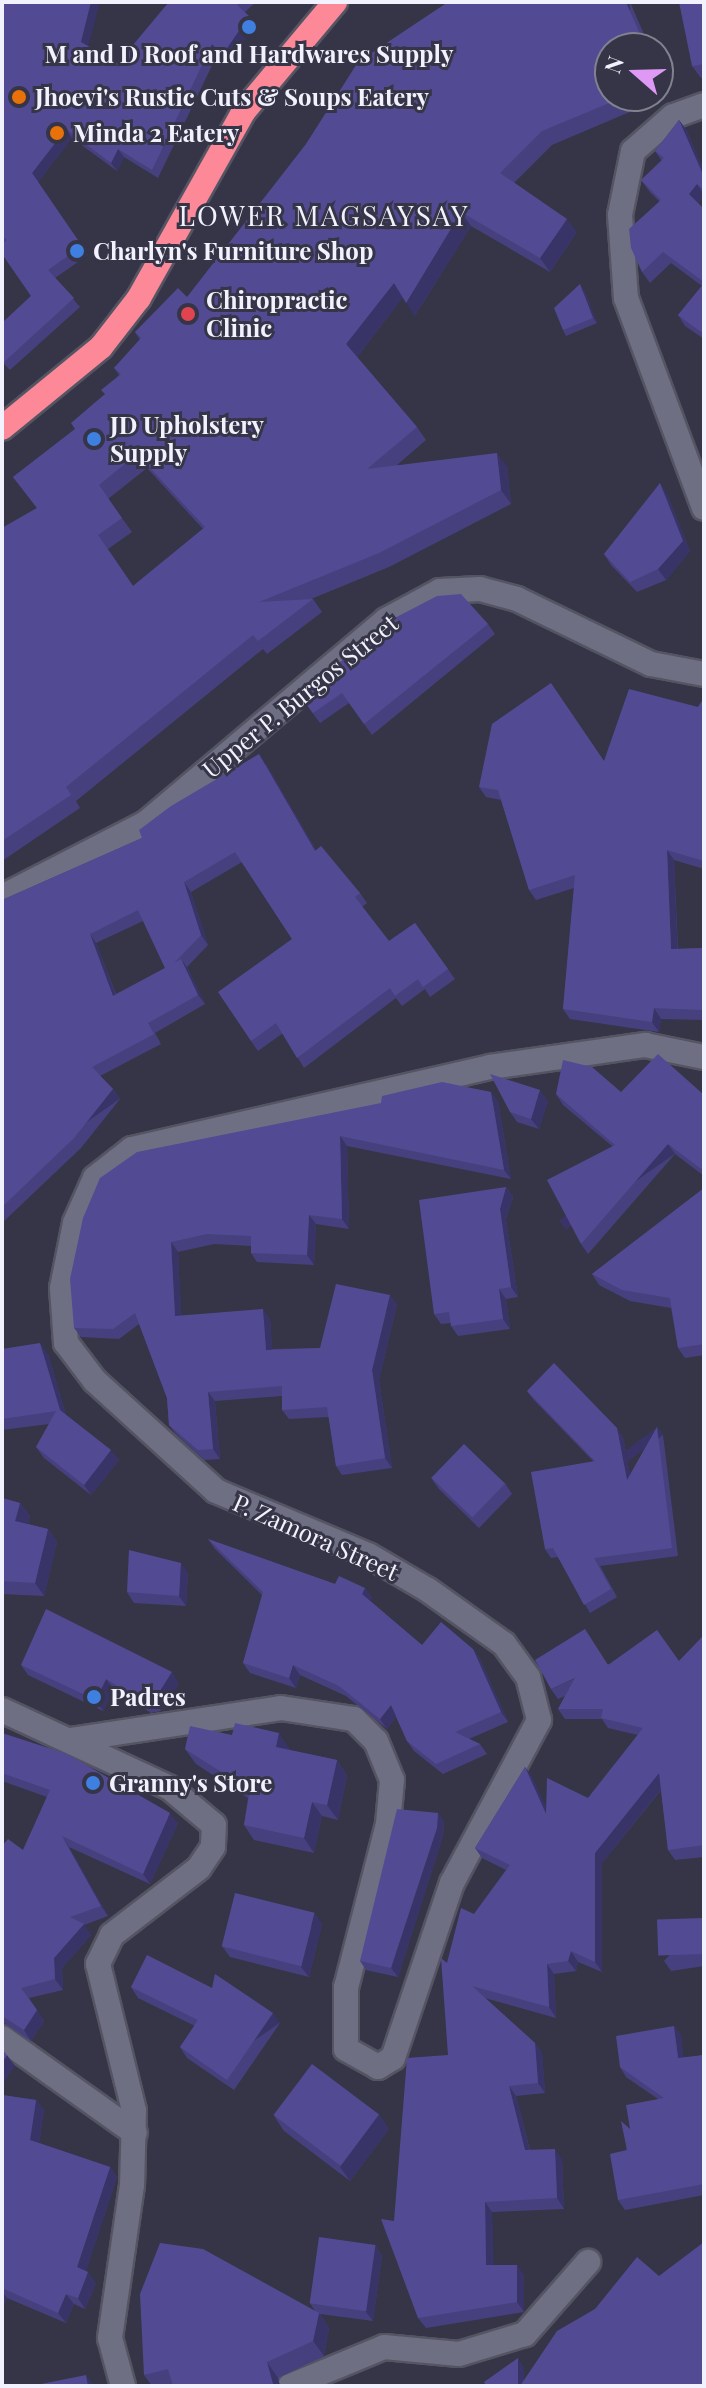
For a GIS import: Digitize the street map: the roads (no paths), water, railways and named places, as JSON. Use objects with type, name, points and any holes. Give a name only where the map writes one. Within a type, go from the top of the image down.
[{"type":"highway","points":[[2,428],[101,347],[130,311],[194,211],[244,111],[335,2]]},
{"type":"street","points":[[704,105],[673,116],[633,151],[620,215],[626,298],[704,508]]},
{"type":"street","name":"Upper P. Burgos Street","points":[[2,897],[146,823],[386,620],[440,591],[480,589],[517,599],[651,664],[704,674]]},
{"type":"street","name":"P. Zamora Street","points":[[70,1740],[281,1708],[354,1719],[376,1741],[392,1780],[388,1824],[346,1987],[346,2049],[378,2067],[393,2058],[452,1883],[539,1720],[528,1677],[504,1644],[428,1590],[368,1555],[216,1491],[95,1381],[66,1343],[62,1288],[75,1223],[95,1178],[132,1149],[490,1067],[645,1045],[704,1057]]},
{"type":"street","points":[[2,1710],[170,1788],[214,1825],[213,1847],[199,1868],[112,1935],[98,1964],[100,1993],[130,2071],[135,2133],[110,2338],[123,2386]]},
{"type":"street","points":[[2,2038],[135,2133]]},
{"type":"street","points":[[290,2386],[384,2347],[459,2354],[525,2334],[588,2262]]},
{"type":"place","name":"M and D Roof and Hardwares Supply","points":[[249,27]]},
{"type":"place","name":"Jhoevi's Rustic Cuts & Soups Eatery","points":[[19,97]]},
{"type":"place","name":"Minda 2 Eatery","points":[[57,133]]},
{"type":"place","name":"Charlyn's Furniture Shop","points":[[77,251]]},
{"type":"place","name":"Chiropractic Clinic","points":[[188,314]]},
{"type":"place","name":"JD Upholstery Supply","points":[[94,439]]},
{"type":"place","name":"Padres","points":[[94,1697]]},
{"type":"place","name":"Granny's Store","points":[[93,1783]]},
{"type":"district","name":"LOWER MAGSAYSAY","points":[[324,215]]}]
